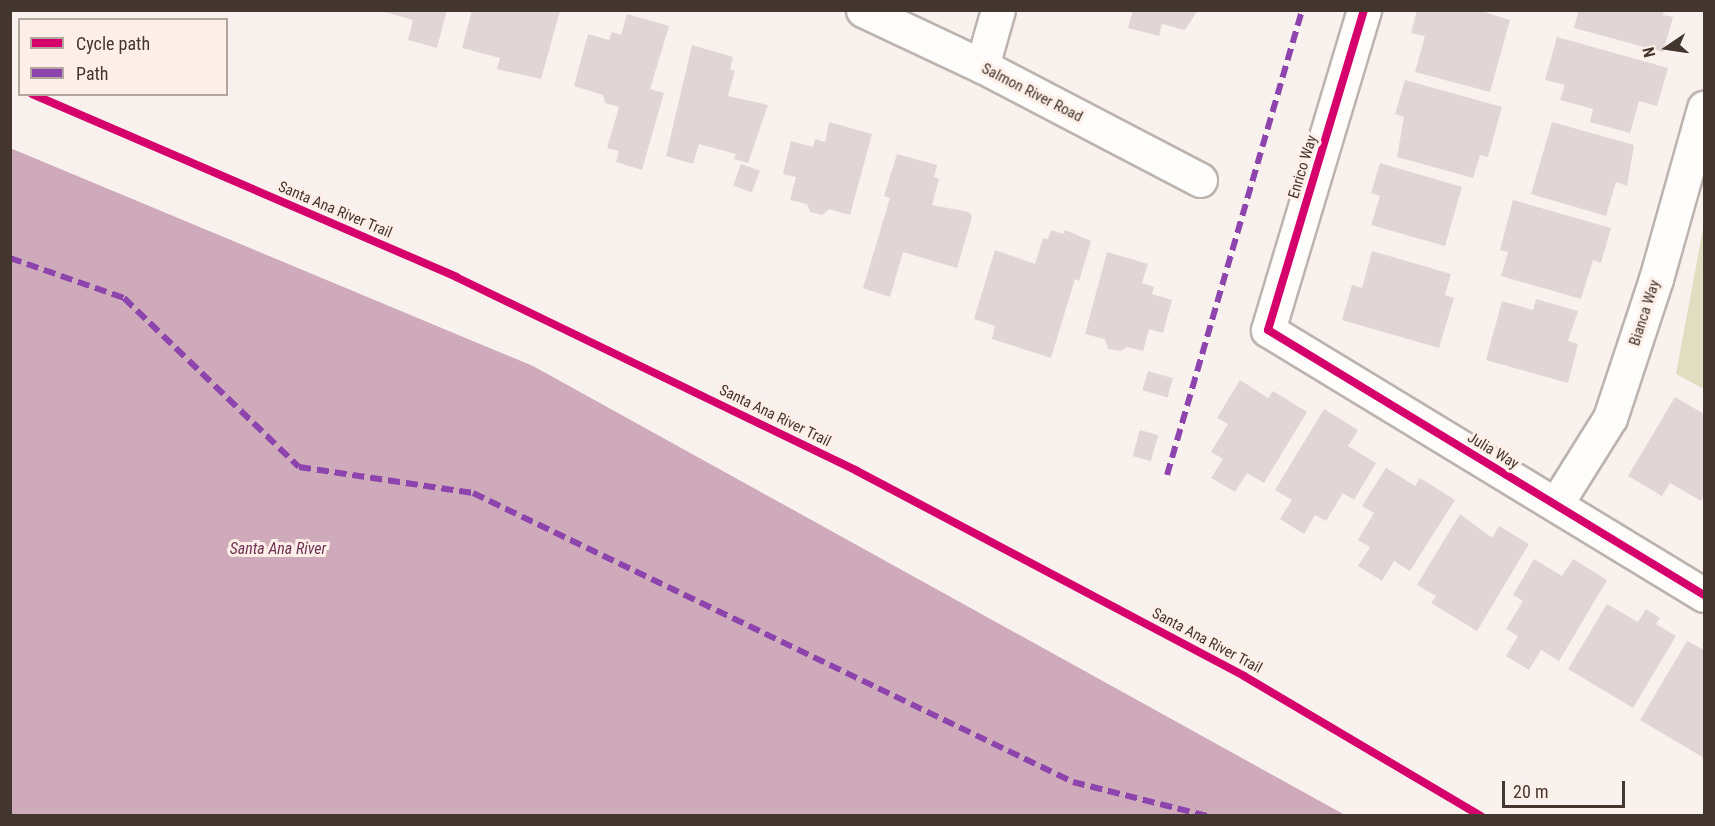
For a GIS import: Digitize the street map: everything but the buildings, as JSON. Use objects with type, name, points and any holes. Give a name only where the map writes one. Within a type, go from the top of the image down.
[{"type":"street","name":"Salmon River Road","points":[[863,10],[982,66],[1200,180]]},
{"type":"street","points":[[982,66],[998,10]]},
{"type":"street","name":"Enrico Way","points":[[1268,330],[1364,10]]},
{"type":"street","name":"Bianca Way","points":[[1556,504],[1610,418],[1656,279],[1704,108]]},
{"type":"street","name":"Julia Way","points":[[1268,330],[1704,595]]},
{"type":"shaded area","points":[[1704,223],[1704,389],[1676,374]]},
{"type":"water","name":"Santa Ana River","points":[[10,148],[533,366],[1345,815],[11,815]]},
{"type":"marked path","points":[[1167,475],[1302,10]]},
{"type":"marked path","points":[[10,258],[124,298],[299,467],[473,493],[1073,782],[1207,816]]},
{"type":"cycle path","points":[[1364,10],[1268,330],[1704,595]]},
{"type":"cycle path","name":"Santa Ana River Trail","points":[[37,96],[456,277],[857,471],[1244,676],[1481,816]]}]
